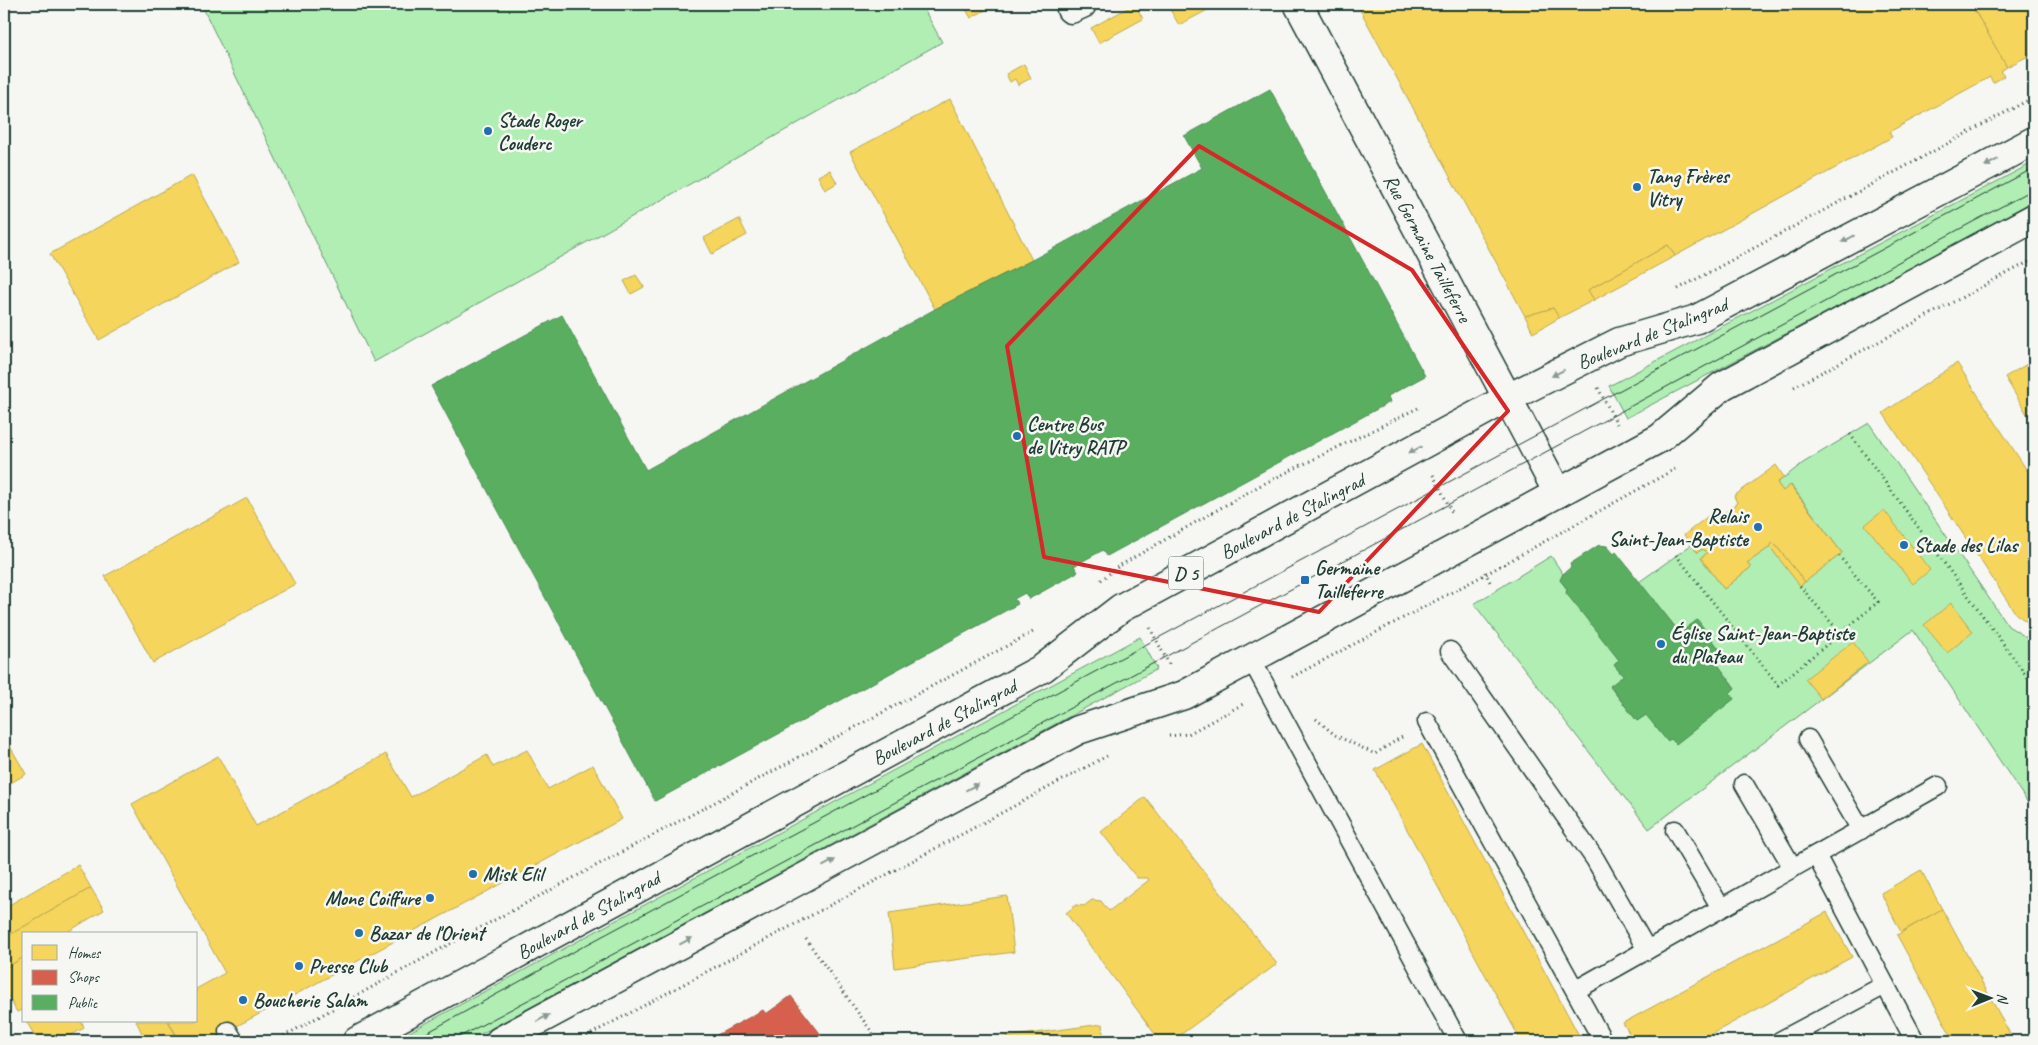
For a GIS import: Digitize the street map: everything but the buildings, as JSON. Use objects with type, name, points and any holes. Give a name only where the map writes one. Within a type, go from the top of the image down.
[{"type":"main road","name":"Rue Germaine Tailleferre","points":[[1298,4],[1558,493]]},
{"type":"main road","name":"Boulevard de Stalingrad","points":[[357,1041],[1043,668],[1121,608],[1508,398],[1619,342],[1697,319],[2034,140]]},
{"type":"main road","points":[[500,1041],[1078,730],[1184,695],[1660,438],[1722,386],[2034,218]]},
{"type":"lane","points":[[1450,651],[1595,859],[1647,950]]},
{"type":"lane","points":[[1251,659],[1458,1041]]},
{"type":"lane","points":[[1427,722],[1603,1041]]},
{"type":"lane","points":[[1808,739],[1860,830]]},
{"type":"lane","points":[[1744,784],[1793,868]]},
{"type":"lane","points":[[1576,990],[1938,786]]},
{"type":"lane","points":[[1675,830],[1721,908]]},
{"type":"lane","points":[[1816,855],[1915,1041]]},
{"type":"lane","points":[[1780,1041],[1885,985]]},
{"type":"path","name":"Boulevard de Stalingrad","points":[[1672,292],[2034,97]]},
{"type":"path","points":[[1595,382],[1621,431]]},
{"type":"path","points":[[1097,585],[1109,572],[1259,486],[1420,406]]},
{"type":"path","points":[[1850,434],[2034,686]]},
{"type":"path","points":[[1431,471],[1455,517]]},
{"type":"path","points":[[1676,555],[1778,685],[1878,602],[1839,556]]},
{"type":"path","points":[[1800,586],[1840,633]]},
{"type":"path","points":[[1148,623],[1172,670]]},
{"type":"path","points":[[275,1041],[446,946],[1037,630]]},
{"type":"path","points":[[1314,717],[1335,735],[1375,754],[1427,722]]},
{"type":"path","points":[[1160,737],[1188,734],[1202,727]]},
{"type":"path","points":[[578,1041],[1115,752]]},
{"type":"path","points":[[806,939],[878,1041]]},
{"type":"highlighted area","points":[[1199,146],[1412,270],[1508,411],[1319,612],[1044,557],[1007,346]]},
{"type":"green space","points":[[201,4],[921,4],[942,42],[374,362]]},
{"type":"green space","points":[[2034,162],[2034,203],[1626,418],[1609,386]]},
{"type":"green space","points":[[1869,423],[2008,626],[2034,642],[2034,812],[1913,630],[1649,829],[1474,604],[1551,556],[1563,574],[1560,580],[1567,589],[1567,593],[1619,660],[1614,665],[1623,676],[1610,687],[1637,721],[1646,715],[1733,698],[1730,693],[1735,688],[1716,662],[1723,655],[1698,620],[1680,633],[1639,582],[1691,545],[1697,552],[1703,549],[1707,553],[1701,558],[1724,589],[1751,567],[1747,563],[1770,547],[1801,585],[1842,553],[1791,485],[1783,491],[1777,483],[1803,463]]},
{"type":"green space","points":[[1140,637],[1157,669],[1100,700],[468,1041],[393,1041]]},
{"type":"tram line","points":[[412,1041],[584,946],[2034,168]]},
{"type":"tram line","points":[[452,1041],[2034,189]]},
{"type":"place","name":"Stade Roger Couderc","points":[[488,131]]},
{"type":"place","name":"Tang Frères Vitry","points":[[1637,187]]},
{"type":"place","name":"Centre Bus de Vitry RATP","points":[[1017,436]]},
{"type":"place","name":"Relais Saint-Jean-Baptiste","points":[[1758,527]]},
{"type":"place","name":"Stade des Lilas","points":[[1904,545]]},
{"type":"place","name":"Germaine Tailleferre","points":[[1305,580]]},
{"type":"place","name":"Église Saint-Jean-Baptiste du Plateau","points":[[1661,644]]},
{"type":"place","name":"Misk Elil","points":[[473,874]]},
{"type":"place","name":"Mone Coiffure","points":[[430,898]]},
{"type":"place","name":"Bazar de l'Orient","points":[[359,933]]},
{"type":"place","name":"Presse Club","points":[[299,966]]},
{"type":"place","name":"Boucherie Salam","points":[[243,1000]]}]
